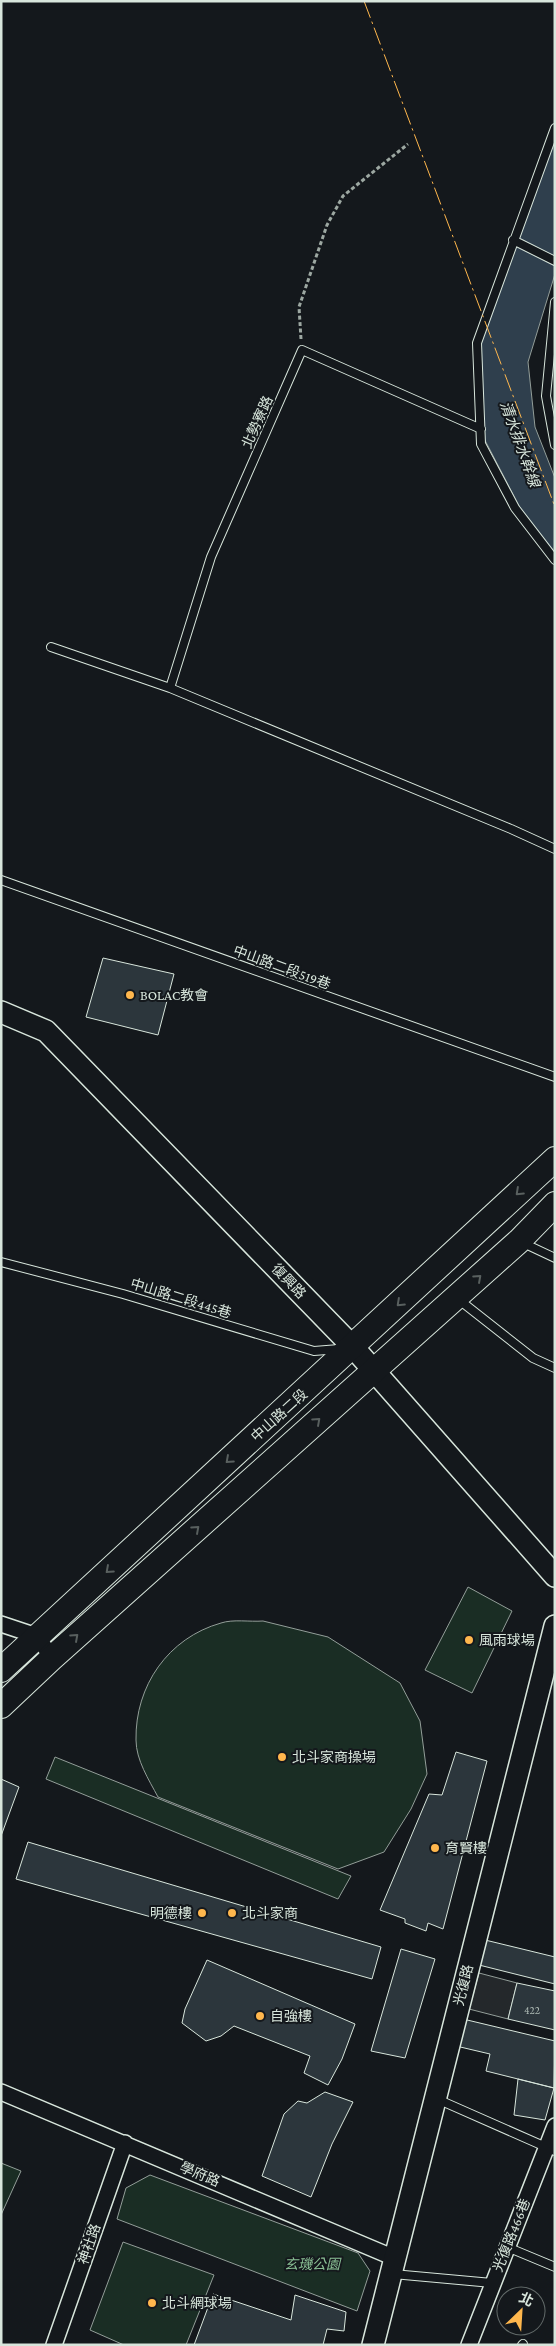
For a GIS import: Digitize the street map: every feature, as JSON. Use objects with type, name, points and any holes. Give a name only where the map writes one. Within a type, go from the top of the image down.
[{"type":"main road","name":"中山路二段","points":[[1,1670],[555,1159]]},
{"type":"main road","points":[[1,1706],[52,1658],[519,1241],[555,1204]]},
{"type":"street","name":"復興路","points":[[1,1012],[46,1030],[353,1347],[555,1576]]},
{"type":"street","points":[[1,1624],[37,1636],[52,1658]]},
{"type":"street","name":"光復路","points":[[374,2345],[555,1626]]},
{"type":"street","name":"學府路","points":[[1,2092],[125,2143],[395,2266]]},
{"type":"street","name":"光復路466巷","points":[[469,2345],[507,2247],[550,2149],[555,2126]]},
{"type":"street","name":"神社路","points":[[54,2345],[125,2143]]},
{"type":"lane","points":[[555,128],[477,343],[481,444],[516,508],[555,560]]},
{"type":"lane","points":[[513,240],[555,261]]},
{"type":"lane","points":[[555,302],[546,396],[555,445]]},
{"type":"lane","points":[[302,350],[481,429]]},
{"type":"lane","name":"北勢寮路","points":[[170,688],[211,557],[302,350]]},
{"type":"lane","points":[[51,647],[170,688],[555,849]]},
{"type":"lane","name":"中山路二段519巷","points":[[1,880],[555,1077]]},
{"type":"lane","points":[[519,1241],[555,1258]]},
{"type":"lane","name":"中山路二段445巷","points":[[1,1262],[123,1294],[314,1351],[353,1347]]},
{"type":"lane","points":[[456,1297],[533,1358],[555,1368]]},
{"type":"lane","points":[[435,2099],[550,2149]]},
{"type":"lane","points":[[507,2247],[555,2267]]},
{"type":"lane","points":[[395,2266],[492,2284]]},
{"type":"path","points":[[302,350],[299,307],[327,225],[343,196],[408,144]]},
{"type":"green space","name":"風雨球場","points":[[468,1587],[512,1611],[472,1693],[425,1670]]},
{"type":"green space","name":"北斗家商操場","points":[[263,1621],[328,1637],[400,1683],[420,1721],[427,1774],[411,1809],[384,1852],[338,1869],[158,1797],[147,1777],[138,1755],[136,1740],[137,1720],[141,1701],[148,1683],[158,1667],[185,1640],[202,1630],[226,1622]]},
{"type":"green space","points":[[55,1757],[351,1876],[338,1899],[46,1779]]},
{"type":"green space","points":[[1,2163],[21,2171],[1,2215]]},
{"type":"green space","name":"玄璣公園","points":[[150,2175],[358,2253],[370,2271],[357,2311],[117,2219],[126,2188]]},
{"type":"green space","name":"北斗網球場","points":[[123,2242],[214,2275],[186,2345],[124,2345],[90,2330]]},
{"type":"shaded area","points":[[479,1973],[517,1983],[508,2019],[469,2009]]},
{"type":"water","name":"清水排水幹線","points":[[555,126],[555,274],[528,362],[535,427],[555,478],[555,560],[528,523],[476,423],[476,372],[482,335]]},
{"type":"building","name":"BOLAC教會","points":[[103,958],[174,974],[158,1035],[86,1017]]},
{"type":"building","name":"育賢樓","points":[[456,1752],[487,1761],[443,1929],[428,1923],[426,1931],[405,1923],[405,1919],[380,1910],[429,1794],[442,1795]]},
{"type":"building","points":[[1,1779],[19,1787],[1,1836]]},
{"type":"building","name":"明德樓","points":[[28,1842],[381,1947],[372,1979],[16,1879]]},
{"type":"building","points":[[481,1939],[555,1957],[555,1984],[475,1964]]},
{"type":"building","points":[[401,1949],[435,1959],[405,2058],[371,2051]]},
{"type":"building","name":"自強樓","points":[[207,1960],[355,2024],[342,2059],[328,2085],[304,2073],[310,2056],[234,2026],[221,2036],[206,2041],[182,2023],[185,2009]]},
{"type":"building","points":[[517,1983],[555,1991],[555,2030],[508,2019]]},
{"type":"building","points":[[463,2019],[555,2041],[554,2088],[486,2071],[490,2054],[456,2046]]},
{"type":"building","points":[[518,2079],[554,2088],[545,2120],[514,2115]]},
{"type":"building","points":[[325,2092],[353,2102],[332,2144],[311,2197],[262,2176],[284,2114],[298,2101],[307,2103]]},
{"type":"building","points":[[213,2294],[291,2320],[295,2295],[346,2312],[344,2331],[327,2329],[323,2345],[194,2345]]},
{"type":"power","points":[[364,1],[555,507]]},
{"type":"place","name":"BOLAC教會","points":[[130,995]]},
{"type":"place","name":"風雨球場","points":[[469,1640]]},
{"type":"place","name":"北斗家商操場","points":[[282,1757]]},
{"type":"place","name":"育賢樓","points":[[435,1848]]},
{"type":"place","name":"明德樓","points":[[202,1913]]},
{"type":"place","name":"北斗家商","points":[[232,1913]]},
{"type":"place","name":"自強樓","points":[[260,2016]]},
{"type":"place","name":"北斗網球場","points":[[152,2303]]}]
